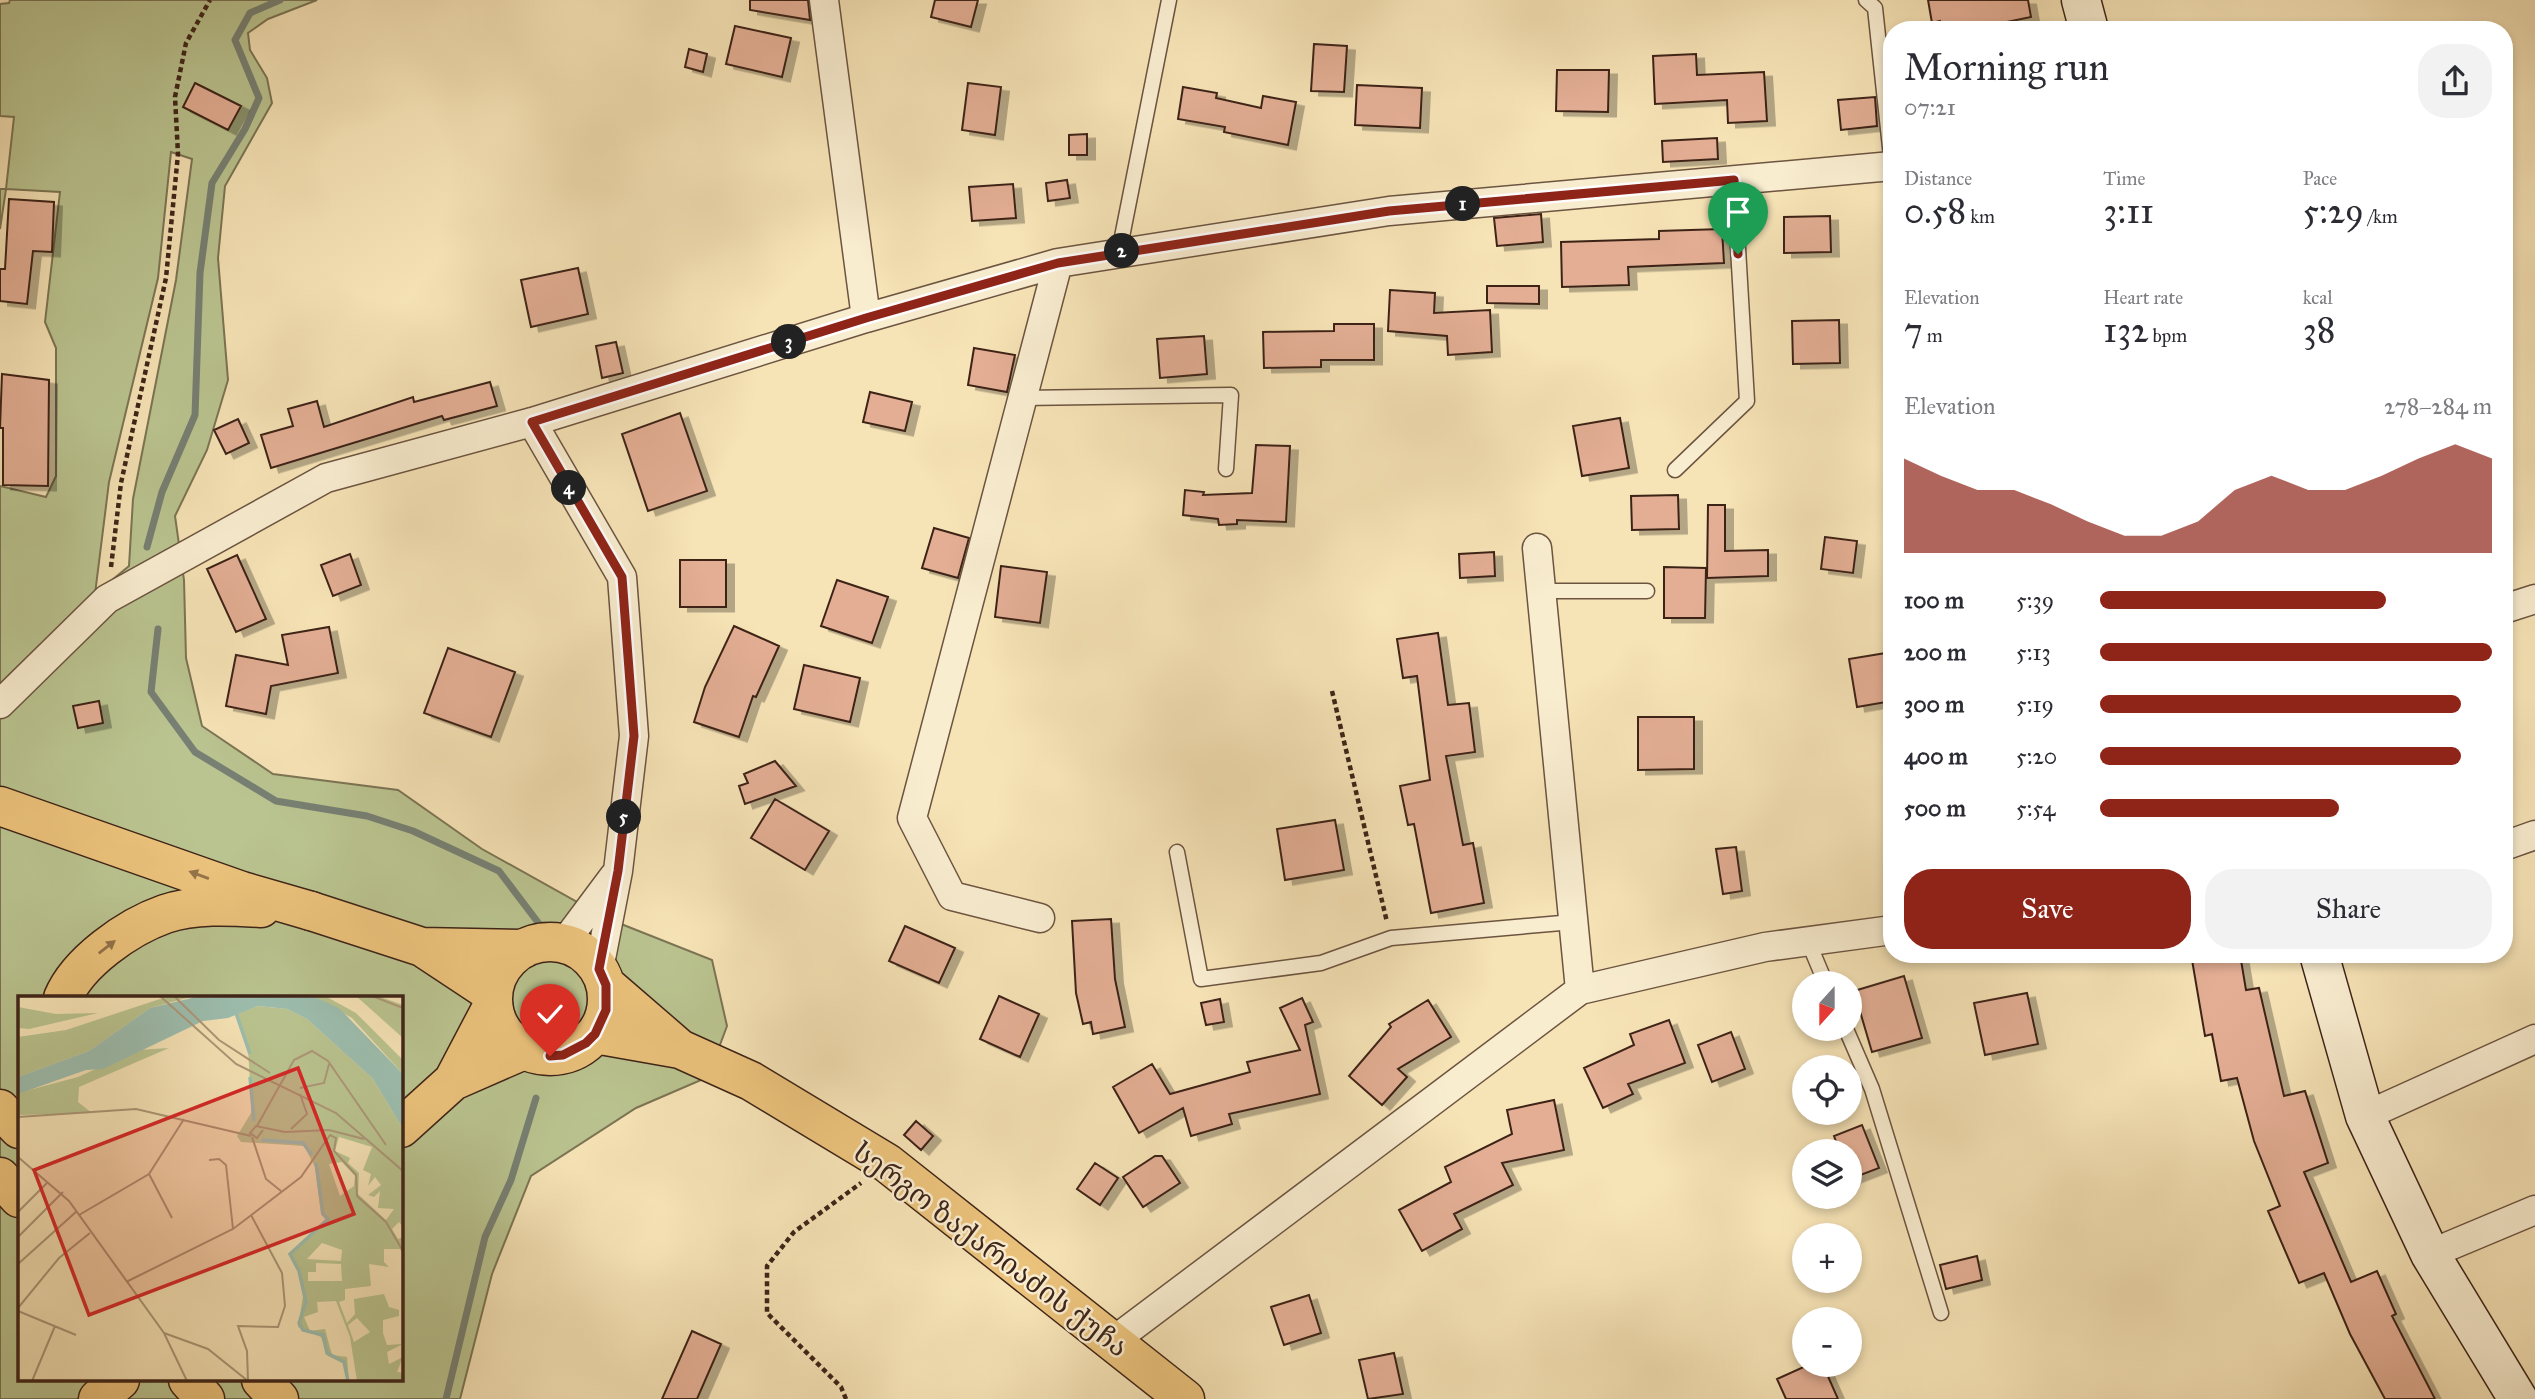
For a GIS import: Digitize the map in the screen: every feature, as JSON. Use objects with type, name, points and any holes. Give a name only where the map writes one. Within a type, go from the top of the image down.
[{"type":"main road","points":[[2081,0],[2087,21]]},
{"type":"main road","points":[[0,806],[242,891],[422,947],[523,948],[543,942],[564,943],[584,953],[602,977],[606,1010],[595,1034],[586,1043],[563,1055],[550,1056],[524,1049],[503,1031],[493,1000],[422,947]]},
{"type":"main road","points":[[64,996],[69,984],[107,944],[165,914],[223,906],[311,911]]},
{"type":"main road","points":[[453,1081],[493,1000],[502,967],[523,948]]},
{"type":"main road","points":[[2322,963],[2365,1116],[2430,1254],[2518,1399]]},
{"type":"main road","name":"სერგო ზაქარიაძის ქუჩა","points":[[602,977],[680,1049]]},
{"type":"main road","name":"სერგო ზაქარიაძის ქუჩა","points":[[595,1034],[680,1049],[751,1081],[887,1163],[1185,1399]]},
{"type":"main road","points":[[402,1127],[453,1081],[524,1049]]},
{"type":"main road","points":[[0,1109],[18,1128]]},
{"type":"main road","points":[[0,1177],[18,1197]]},
{"type":"main road","points":[[0,1208],[18,1215]]},
{"type":"main road","points":[[98,1399],[118,1382]]},
{"type":"main road","points":[[190,1382],[205,1399]]},
{"type":"main road","points":[[263,1382],[279,1399]]},
{"type":"street","points":[[824,0],[866,318]]},
{"type":"street","points":[[0,704],[107,599],[326,478],[532,422],[866,318],[1058,263],[1389,211],[1883,167]]},
{"type":"street","points":[[1040,918],[952,896],[912,818],[1058,263]]},
{"type":"street","points":[[532,422],[622,577],[634,736],[602,977]]},
{"type":"street","points":[[1537,548],[1580,990]]},
{"type":"street","points":[[2513,606],[2535,599]]},
{"type":"street","points":[[2513,843],[2535,835]]},
{"type":"street","points":[[564,943],[618,871]]},
{"type":"street","points":[[1112,1342],[1580,990],[1765,947],[1883,931]]},
{"type":"street","points":[[2365,1116],[2535,1040]]},
{"type":"street","points":[[2430,1254],[2535,1210]]},
{"type":"lane","points":[[1119,252],[1169,0]]},
{"type":"lane","points":[[1866,0],[1875,8],[1883,82]]},
{"type":"lane","points":[[1675,470],[1747,401],[1734,180]]},
{"type":"lane","points":[[1022,398],[1231,395],[1226,469]]},
{"type":"lane","points":[[1542,591],[1647,591]]},
{"type":"lane","points":[[1177,852],[1201,979],[1321,963],[1391,938],[1573,922]]},
{"type":"lane","points":[[1808,942],[1820,971]]},
{"type":"lane","points":[[1851,1041],[1872,1089],[1941,1312]]},
{"type":"path","points":[[107,599],[121,483],[166,278],[178,155],[175,97],[186,43],[210,0]]},
{"type":"path","points":[[1332,691],[1391,938]]},
{"type":"path","points":[[846,1399],[841,1387],[767,1313],[767,1266],[794,1233],[887,1163]]},
{"type":"green space","points":[[10,0],[317,0],[268,19],[248,33],[250,50],[267,78],[272,103],[225,186],[218,258],[228,380],[207,450],[175,516],[184,580],[186,658],[202,726],[273,774],[398,790],[482,849],[606,918],[712,960],[727,1026],[708,1077],[636,1108],[531,1176],[492,1274],[460,1399],[0,1399],[0,486],[46,497],[56,476],[56,348],[45,322],[60,192],[6,189],[14,117],[0,116],[0,4],[9,3]],"holes":[[[171,152],[192,159],[176,280],[133,499],[129,566],[95,594],[109,482],[158,278]]]},
{"type":"green space","points":[[0,189],[6,189],[0,229]]},
{"type":"building","points":[[750,0],[808,0],[810,20],[750,10]]},
{"type":"building","points":[[935,0],[978,0],[971,27],[931,17]]},
{"type":"building","points":[[1928,0],[2028,0],[2031,17],[2012,21],[1932,21]]},
{"type":"building","points":[[735,26],[791,38],[782,77],[726,64]]},
{"type":"building","points":[[1314,44],[1347,46],[1344,92],[1311,91]]},
{"type":"building","points":[[689,49],[707,54],[703,72],[685,67]]},
{"type":"building","points":[[1696,54],[1697,75],[1764,72],[1767,121],[1728,123],[1727,100],[1655,104],[1653,56]]},
{"type":"building","points":[[1557,70],[1609,70],[1608,112],[1556,111]]},
{"type":"building","points":[[195,83],[241,106],[228,130],[183,107]]},
{"type":"building","points":[[968,83],[1001,87],[995,135],[962,130]]},
{"type":"building","points":[[1357,85],[1422,88],[1420,128],[1355,125]]},
{"type":"building","points":[[1183,87],[1217,93],[1216,98],[1261,108],[1263,96],[1296,102],[1288,145],[1224,132],[1225,127],[1178,119]]},
{"type":"building","points":[[1875,97],[1877,126],[1841,130],[1838,100]]},
{"type":"building","points":[[1087,134],[1087,155],[1069,155],[1069,135]]},
{"type":"building","points":[[1717,138],[1718,159],[1663,162],[1662,141]]},
{"type":"building","points":[[1067,180],[1070,198],[1048,201],[1046,183]]},
{"type":"building","points":[[1013,184],[1016,218],[972,221],[969,187]]},
{"type":"building","points":[[9,199],[54,202],[52,252],[33,251],[27,304],[0,301],[0,269],[5,269]]},
{"type":"building","points":[[1541,214],[1543,242],[1497,246],[1494,218]]},
{"type":"building","points":[[1830,216],[1831,252],[1784,253],[1784,217]]},
{"type":"building","points":[[1722,229],[1724,263],[1628,267],[1629,285],[1562,287],[1561,242],[1659,239],[1659,231]]},
{"type":"building","points":[[578,268],[588,314],[531,327],[521,280]]},
{"type":"building","points":[[1487,286],[1539,286],[1539,304],[1487,303]]},
{"type":"building","points":[[1390,290],[1435,293],[1434,313],[1490,310],[1492,352],[1448,355],[1447,336],[1388,331]]},
{"type":"building","points":[[1839,320],[1840,363],[1793,364],[1792,321]]},
{"type":"building","points":[[1334,324],[1374,324],[1374,360],[1321,360],[1321,367],[1264,368],[1263,332],[1334,331]]},
{"type":"building","points":[[1204,336],[1207,374],[1160,378],[1157,339]]},
{"type":"building","points":[[616,342],[623,373],[602,378],[596,346]]},
{"type":"building","points":[[974,348],[1015,355],[1007,392],[968,385]]},
{"type":"building","points":[[2,374],[49,380],[48,486],[3,485],[3,428],[0,428]]},
{"type":"building","points":[[490,382],[497,406],[444,420],[442,416],[271,468],[261,435],[293,426],[288,409],[317,401],[324,427],[413,397],[414,402]]},
{"type":"building","points":[[870,392],[912,402],[905,431],[863,422]]},
{"type":"building","points":[[680,413],[707,491],[648,511],[622,434]]},
{"type":"building","points":[[1620,418],[1629,468],[1582,476],[1573,426]]},
{"type":"building","points":[[238,419],[249,443],[226,454],[214,430]]},
{"type":"building","points":[[1256,445],[1290,446],[1286,522],[1237,520],[1237,524],[1219,525],[1218,519],[1183,515],[1185,490],[1204,492],[1203,495],[1252,493]]},
{"type":"building","points":[[1678,495],[1679,529],[1632,530],[1631,496]]},
{"type":"building","points":[[1708,505],[1725,505],[1725,551],[1768,550],[1768,576],[1707,578]]},
{"type":"building","points":[[934,528],[969,538],[958,578],[922,568]]},
{"type":"building","points":[[1825,537],[1857,541],[1853,573],[1821,569]]},
{"type":"building","points":[[1494,552],[1495,576],[1460,578],[1459,554]]},
{"type":"building","points":[[350,554],[361,585],[333,596],[321,565]]},
{"type":"building","points":[[237,555],[266,619],[236,632],[207,569]]},
{"type":"building","points":[[680,560],[726,560],[726,607],[680,607]]},
{"type":"building","points":[[1001,566],[1047,572],[1040,623],[995,617]]},
{"type":"building","points":[[1664,567],[1706,568],[1705,618],[1664,618]]},
{"type":"building","points":[[837,580],[888,597],[872,643],[821,626]]},
{"type":"building","points":[[734,626],[779,646],[756,697],[753,696],[739,737],[694,722],[705,687]]},
{"type":"building","points":[[329,627],[338,673],[271,686],[266,714],[226,706],[236,655],[288,665],[282,635]]},
{"type":"building","points":[[1438,633],[1448,705],[1469,703],[1475,752],[1446,756],[1463,845],[1473,843],[1484,903],[1431,913],[1414,824],[1408,825],[1400,786],[1430,780],[1417,676],[1403,678],[1397,639]]},
{"type":"building","points":[[448,648],[515,672],[491,737],[424,713]]},
{"type":"building","points":[[1883,653],[1883,703],[1857,707],[1849,659]]},
{"type":"building","points":[[804,665],[860,678],[850,722],[794,709]]},
{"type":"building","points":[[99,701],[103,723],[78,728],[73,706]]},
{"type":"building","points":[[1638,717],[1694,717],[1694,769],[1638,770]]},
{"type":"building","points":[[775,761],[796,786],[745,804],[739,786],[748,783],[744,774]]},
{"type":"building","points":[[775,799],[829,831],[805,870],[751,838]]},
{"type":"building","points":[[1335,820],[1344,870],[1285,880],[1277,829]]},
{"type":"building","points":[[1736,847],[1742,891],[1723,894],[1716,849]]},
{"type":"building","points":[[1111,919],[1115,979],[1125,1027],[1093,1034],[1091,1022],[1083,1024],[1076,993],[1072,921]]},
{"type":"building","points":[[905,926],[955,948],[939,983],[889,961]]},
{"type":"building","points":[[2193,963],[2242,963],[2246,990],[2259,988],[2284,1096],[2305,1091],[2328,1163],[2304,1172],[2351,1282],[2377,1271],[2396,1314],[2392,1316],[2435,1399],[2385,1399],[2350,1334],[2324,1273],[2299,1283],[2268,1211],[2280,1206],[2254,1141],[2237,1078],[2221,1081],[2212,1034],[2205,1036]]},
{"type":"building","points":[[1904,976],[1922,1038],[1872,1052],[1862,1018],[1862,989]]},
{"type":"building","points":[[2027,993],[2038,1044],[1985,1055],[1974,1003]]},
{"type":"building","points":[[999,996],[1039,1014],[1020,1057],[980,1039]]},
{"type":"building","points":[[1302,998],[1313,1022],[1305,1025],[1320,1094],[1229,1114],[1232,1124],[1191,1136],[1183,1108],[1139,1133],[1113,1087],[1152,1064],[1170,1094],[1250,1072],[1247,1062],[1300,1050],[1280,1008]]},
{"type":"building","points":[[1220,999],[1224,1022],[1206,1025],[1201,1003]]},
{"type":"building","points":[[1428,1000],[1451,1037],[1398,1069],[1407,1077],[1382,1105],[1349,1076],[1391,1027],[1389,1024]]},
{"type":"building","points":[[1669,1020],[1685,1063],[1628,1084],[1633,1094],[1603,1108],[1584,1068],[1634,1045],[1630,1034]]},
{"type":"building","points":[[1731,1032],[1745,1069],[1712,1082],[1698,1045]]},
{"type":"building","points":[[1554,1100],[1564,1150],[1502,1163],[1513,1185],[1454,1214],[1462,1229],[1422,1251],[1399,1210],[1451,1182],[1445,1167],[1512,1134],[1507,1110]]},
{"type":"building","points":[[916,1121],[933,1136],[921,1150],[904,1135]]},
{"type":"building","points":[[1862,1125],[1879,1168],[1862,1174],[1862,1139],[1835,1139],[1834,1136]]},
{"type":"building","points":[[1155,1156],[1162,1156],[1180,1183],[1143,1207],[1123,1177]]},
{"type":"building","points":[[1095,1163],[1118,1178],[1100,1205],[1077,1189]]},
{"type":"building","points":[[1977,1256],[1982,1280],[1946,1289],[1940,1265]]},
{"type":"building","points":[[1309,1295],[1321,1333],[1284,1345],[1271,1307]]},
{"type":"building","points":[[692,1331],[721,1344],[697,1399],[662,1399]]},
{"type":"building","points":[[1394,1353],[1403,1394],[1368,1399],[1359,1360]]},
{"type":"building","points":[[1792,1372],[1792,1377],[1828,1377],[1838,1399],[1786,1399],[1777,1379]]},
{"type":"waterway","points":[[147,547],[162,492],[195,415],[200,273],[212,183],[245,129],[259,98],[235,40],[250,13],[280,0]]},
{"type":"waterway","points":[[158,629],[151,692],[195,752],[276,801],[367,816],[413,831],[499,871],[540,925]]},
{"type":"waterway","points":[[446,1399],[485,1237],[511,1180],[536,1098]]},
{"type":"route","points":[[550,1056],[563,1055],[586,1043],[595,1034],[606,1010],[606,985],[599,969],[618,871],[634,736],[622,577],[532,422],[866,318],[997,283],[1058,263],[1389,211],[1734,180],[1738,254]]}]
